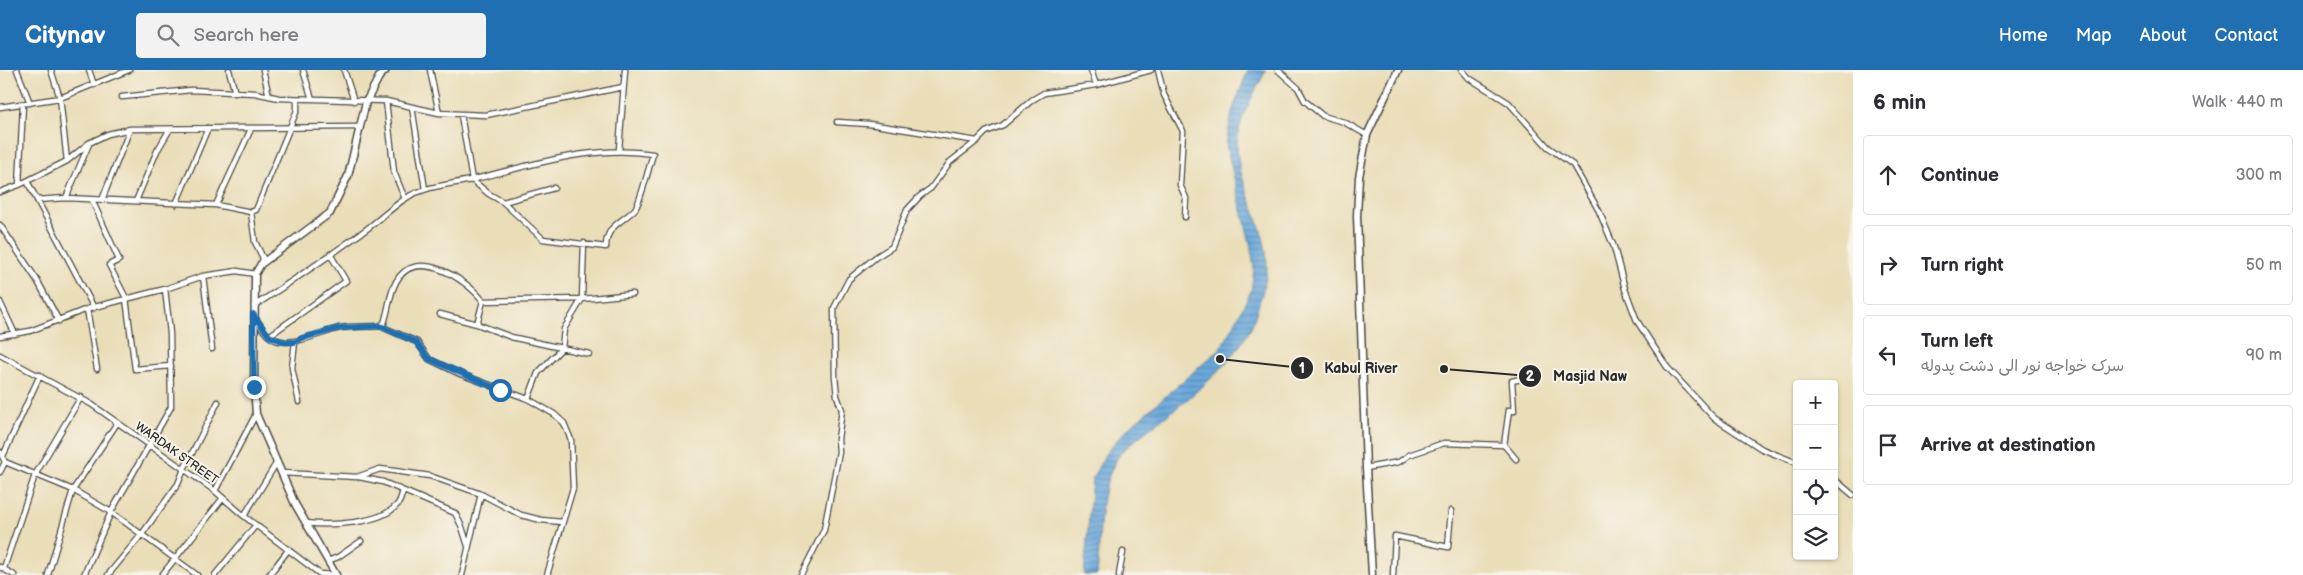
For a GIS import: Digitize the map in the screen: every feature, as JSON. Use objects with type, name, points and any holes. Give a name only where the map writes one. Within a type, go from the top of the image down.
[{"type":"main road","points":[[336,575],[306,523],[256,414],[253,314],[255,274],[261,264],[330,213],[348,176],[358,127],[366,102],[386,70]]},
{"type":"main road","points":[[1372,575],[1366,468],[1357,216],[1359,178],[1367,135],[1398,70]]},
{"type":"street","points":[[17,70],[30,103]]},
{"type":"street","points":[[50,70],[60,98],[67,161]]},
{"type":"street","points":[[89,70],[94,85]]},
{"type":"street","points":[[0,107],[60,98],[130,70]]},
{"type":"street","points":[[229,70],[235,93]]},
{"type":"street","points":[[263,70],[269,96]]},
{"type":"street","points":[[303,70],[312,99]]},
{"type":"street","points":[[344,70],[354,101]]},
{"type":"street","points":[[430,70],[439,113]]},
{"type":"street","points":[[619,150],[625,70]]},
{"type":"street","points":[[1091,70],[1096,85]]},
{"type":"street","points":[[801,575],[824,530],[839,452],[838,439],[842,410],[837,396],[834,308],[849,279],[876,257],[892,247],[901,223],[914,203],[931,188],[950,162],[986,132],[1003,125],[1032,100],[1044,93],[1096,85],[1151,70]]},
{"type":"street","points":[[1158,70],[1164,95],[1183,131],[1180,185],[1186,198],[1185,217]]},
{"type":"street","points":[[1278,70],[1298,88],[1305,101],[1322,116],[1344,122],[1367,135]]},
{"type":"street","points":[[1462,70],[1469,78],[1509,103],[1548,147],[1573,165],[1599,211],[1614,247],[1625,289],[1637,321],[1667,367],[1714,418],[1762,449],[1793,462]]},
{"type":"street","points":[[122,98],[191,90],[255,93],[297,99],[386,101],[439,113],[486,115],[623,87]]},
{"type":"street","points":[[37,200],[66,198],[136,200],[216,205],[251,212],[256,210],[297,110],[297,99]]},
{"type":"street","points":[[386,101],[394,172],[405,199]]},
{"type":"street","points":[[19,185],[23,104]]},
{"type":"street","points":[[412,106],[425,189]]},
{"type":"street","points":[[254,306],[364,231],[405,199],[425,189],[472,180],[550,161],[619,150],[654,154],[636,208],[620,219],[606,240],[606,247],[543,239],[503,202],[489,194],[472,180],[461,115]]},
{"type":"street","points":[[837,122],[869,124],[977,141]]},
{"type":"street","points":[[0,192],[19,185],[67,161],[90,143],[108,134],[130,129],[358,127]]},
{"type":"street","points":[[176,204],[208,128]]},
{"type":"street","points":[[102,200],[130,129]]},
{"type":"street","points":[[136,200],[157,152],[170,129]]},
{"type":"street","points":[[216,205],[251,129]]},
{"type":"street","points":[[66,198],[90,143]]},
{"type":"street","points":[[27,181],[94,308]]},
{"type":"street","points":[[503,202],[554,188]]},
{"type":"street","points":[[92,200],[119,260],[109,265],[126,298],[135,369],[171,366]]},
{"type":"street","points":[[251,212],[254,242],[263,258],[261,264]]},
{"type":"street","points":[[0,225],[36,280],[59,321]]},
{"type":"street","points":[[528,399],[538,373],[562,348],[564,329],[582,299],[584,243]]},
{"type":"street","points":[[269,336],[346,281],[330,254]]},
{"type":"street","points":[[380,326],[384,323],[389,299],[396,280],[409,269],[419,265],[431,266],[442,271],[468,286],[483,301],[582,299],[633,294]]},
{"type":"street","points":[[0,336],[30,331],[87,309],[203,276],[237,271],[255,274]]},
{"type":"street","points":[[203,276],[212,348]]},
{"type":"street","points":[[84,575],[111,512],[171,407],[171,366],[165,288]]},
{"type":"street","points":[[477,324],[483,301]]},
{"type":"street","points":[[0,302],[15,334]]},
{"type":"street","points":[[87,309],[97,369]]},
{"type":"street","points":[[253,314],[269,336],[284,342],[295,342],[302,338],[340,328],[380,326],[416,342],[429,359],[444,367],[500,390],[528,399],[554,414],[564,423],[571,440],[573,488],[547,575]]},
{"type":"street","points":[[440,314],[477,324],[511,337],[589,354]]},
{"type":"street","points":[[295,342],[292,368],[298,402]]},
{"type":"street","name":"WARDAK STREET","points":[[0,355],[81,397],[149,447],[215,491],[319,574],[336,575]]},
{"type":"street","points":[[40,375],[1,454],[5,462],[73,490],[111,512],[197,575]]},
{"type":"street","points":[[1504,445],[1509,410],[1514,411],[1512,381],[1530,377]]},
{"type":"street","points":[[11,574],[2,568],[35,475],[81,397]]},
{"type":"street","points":[[108,575],[142,534],[178,484],[218,402]]},
{"type":"street","points":[[215,491],[256,414]]},
{"type":"street","points":[[48,575],[73,490],[117,423]]},
{"type":"street","points":[[1366,468],[1399,462],[1444,442],[1504,445],[1516,459]]},
{"type":"street","points":[[0,472],[5,462]]},
{"type":"street","points":[[244,516],[278,462]]},
{"type":"street","points":[[357,477],[380,469],[430,476],[481,494],[521,515],[541,520],[562,522]]},
{"type":"street","points":[[282,473],[357,477],[382,482],[455,513],[468,546]]},
{"type":"street","points":[[1838,483],[1853,496]]},
{"type":"street","points":[[306,523],[328,526],[358,522],[395,508],[403,491]]},
{"type":"street","points":[[462,575],[481,494]]},
{"type":"street","points":[[162,575],[223,498]]},
{"type":"street","points":[[1393,575],[1394,536],[1448,547],[1451,511]]},
{"type":"street","points":[[217,574],[256,525]]},
{"type":"street","points":[[328,561],[338,557],[361,541]]},
{"type":"street","points":[[269,575],[289,549]]},
{"type":"street","points":[[1119,575],[1123,552]]},
{"type":"water","points":[[1248,70],[1266,70],[1240,125],[1237,144],[1238,160],[1246,190],[1258,220],[1266,250],[1266,275],[1255,315],[1247,335],[1221,369],[1189,398],[1122,451],[1113,465],[1107,480],[1101,511],[1097,575],[1084,575],[1092,479],[1106,453],[1126,430],[1219,350],[1230,333],[1251,291],[1254,269],[1251,247],[1226,145],[1232,112]]},
{"type":"place","name":"Kabul River","points":[[1220,359]]},
{"type":"place","name":"Masjid Naw","points":[[1444,369]]},
{"type":"route","points":[[254,387],[253,314],[269,336],[284,342],[295,342],[302,338],[340,328],[380,326],[416,342],[429,359],[500,390]]}]
